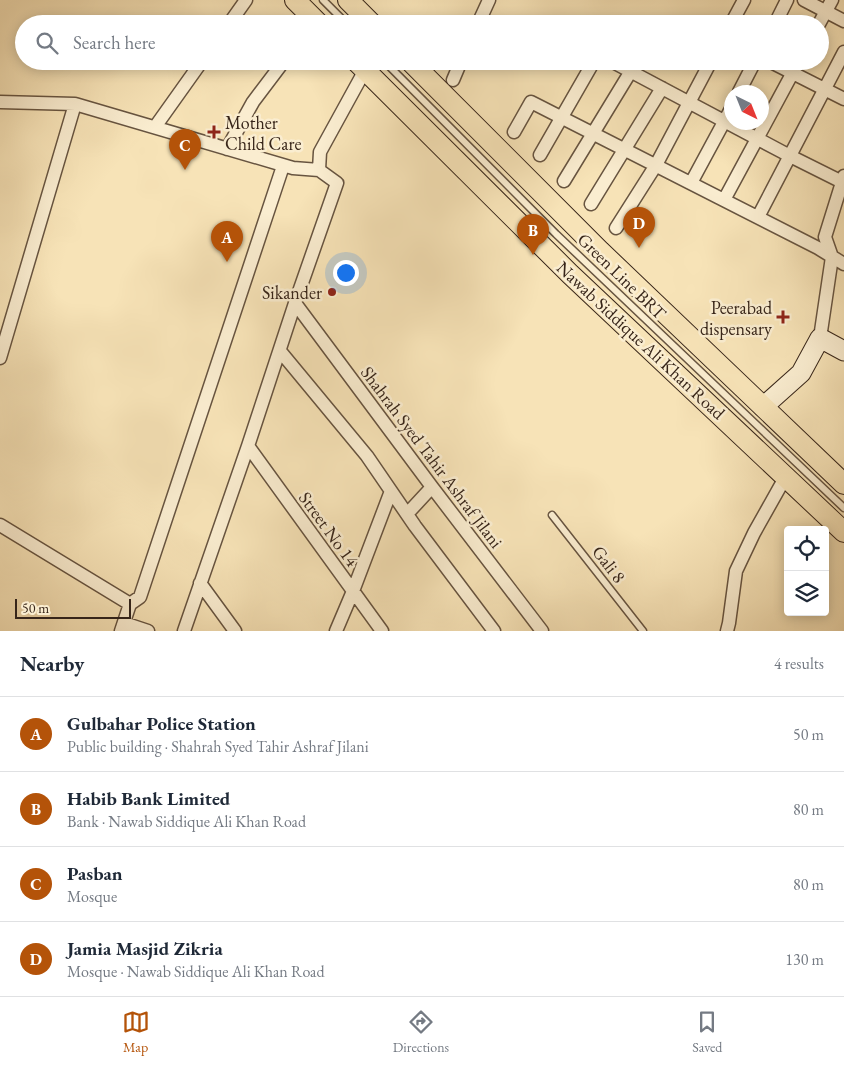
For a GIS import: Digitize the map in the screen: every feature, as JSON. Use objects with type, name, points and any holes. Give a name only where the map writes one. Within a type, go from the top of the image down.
[{"type":"main road","points":[[294,0],[308,15]]},
{"type":"main road","points":[[348,0],[363,15]]},
{"type":"main road","name":"Nawab Siddique Ali Khan Road","points":[[365,70],[570,274],[844,532]]},
{"type":"main road","name":"Nawab Siddique Ali Khan Road","points":[[419,70],[600,250],[844,484]]},
{"type":"street","points":[[235,15],[246,0]]},
{"type":"street","points":[[482,15],[489,0]]},
{"type":"street","points":[[736,15],[744,0]]},
{"type":"street","points":[[780,15],[787,0]]},
{"type":"street","points":[[804,0],[829,6],[844,21]]},
{"type":"street","points":[[758,217],[844,52]]},
{"type":"street","points":[[155,127],[196,70]]},
{"type":"street","points":[[227,149],[253,102],[277,70]]},
{"type":"street","points":[[319,170],[320,152],[359,70]]},
{"type":"street","points":[[452,80],[457,70]]},
{"type":"street","points":[[540,155],[589,70]]},
{"type":"street","points":[[616,228],[656,165],[707,70]]},
{"type":"street","points":[[743,85],[750,70]]},
{"type":"street","points":[[786,70],[844,100]]},
{"type":"street","points":[[724,200],[794,70]]},
{"type":"street","points":[[564,181],[631,71],[724,121],[691,183]]},
{"type":"street","points":[[591,204],[662,88]]},
{"type":"street","points":[[0,102],[75,104],[283,166],[319,170],[338,183],[295,303],[184,631]]},
{"type":"street","points":[[514,132],[531,102],[818,248],[844,264]]},
{"type":"street","points":[[0,358],[75,104]]},
{"type":"street","points":[[740,130],[790,156],[844,180],[840,201],[825,237],[832,257],[820,338],[801,373],[763,407]]},
{"type":"street","points":[[148,631],[123,627],[130,604],[140,597],[283,166]]},
{"type":"street","name":"Shahrah Syed Tahir Ashraf Jilani","points":[[295,303],[542,631]]},
{"type":"street","points":[[820,338],[844,351]]},
{"type":"street","points":[[280,351],[367,456],[407,514],[494,631]]},
{"type":"street","name":"Street No 14","points":[[248,446],[382,631]]},
{"type":"street","points":[[727,631],[736,571],[754,532],[786,476]]},
{"type":"street","points":[[407,514],[432,487]]},
{"type":"street","points":[[336,631],[391,491]]},
{"type":"street","points":[[0,525],[130,604]]},
{"type":"street","points":[[200,583],[235,631]]},
{"type":"lane","points":[[323,0],[338,15]]},
{"type":"lane","name":"Green Line BRT","points":[[393,70],[556,234],[844,508]]},
{"type":"lane","name":"Gali 8","points":[[552,515],[643,631]]},
{"type":"place","name":"Mother Child Care","points":[[214,132]]},
{"type":"place","name":"Pasban","points":[[185,170]]},
{"type":"place","name":"Jamia Masjid Zikria","points":[[639,248]]},
{"type":"place","name":"Habib Bank Limited","points":[[533,255]]},
{"type":"place","name":"Gulbahar Police Station","points":[[227,262]]},
{"type":"place","name":"Sikander","points":[[332,292]]},
{"type":"place","name":"Peerabad dispensary","points":[[783,317]]}]
